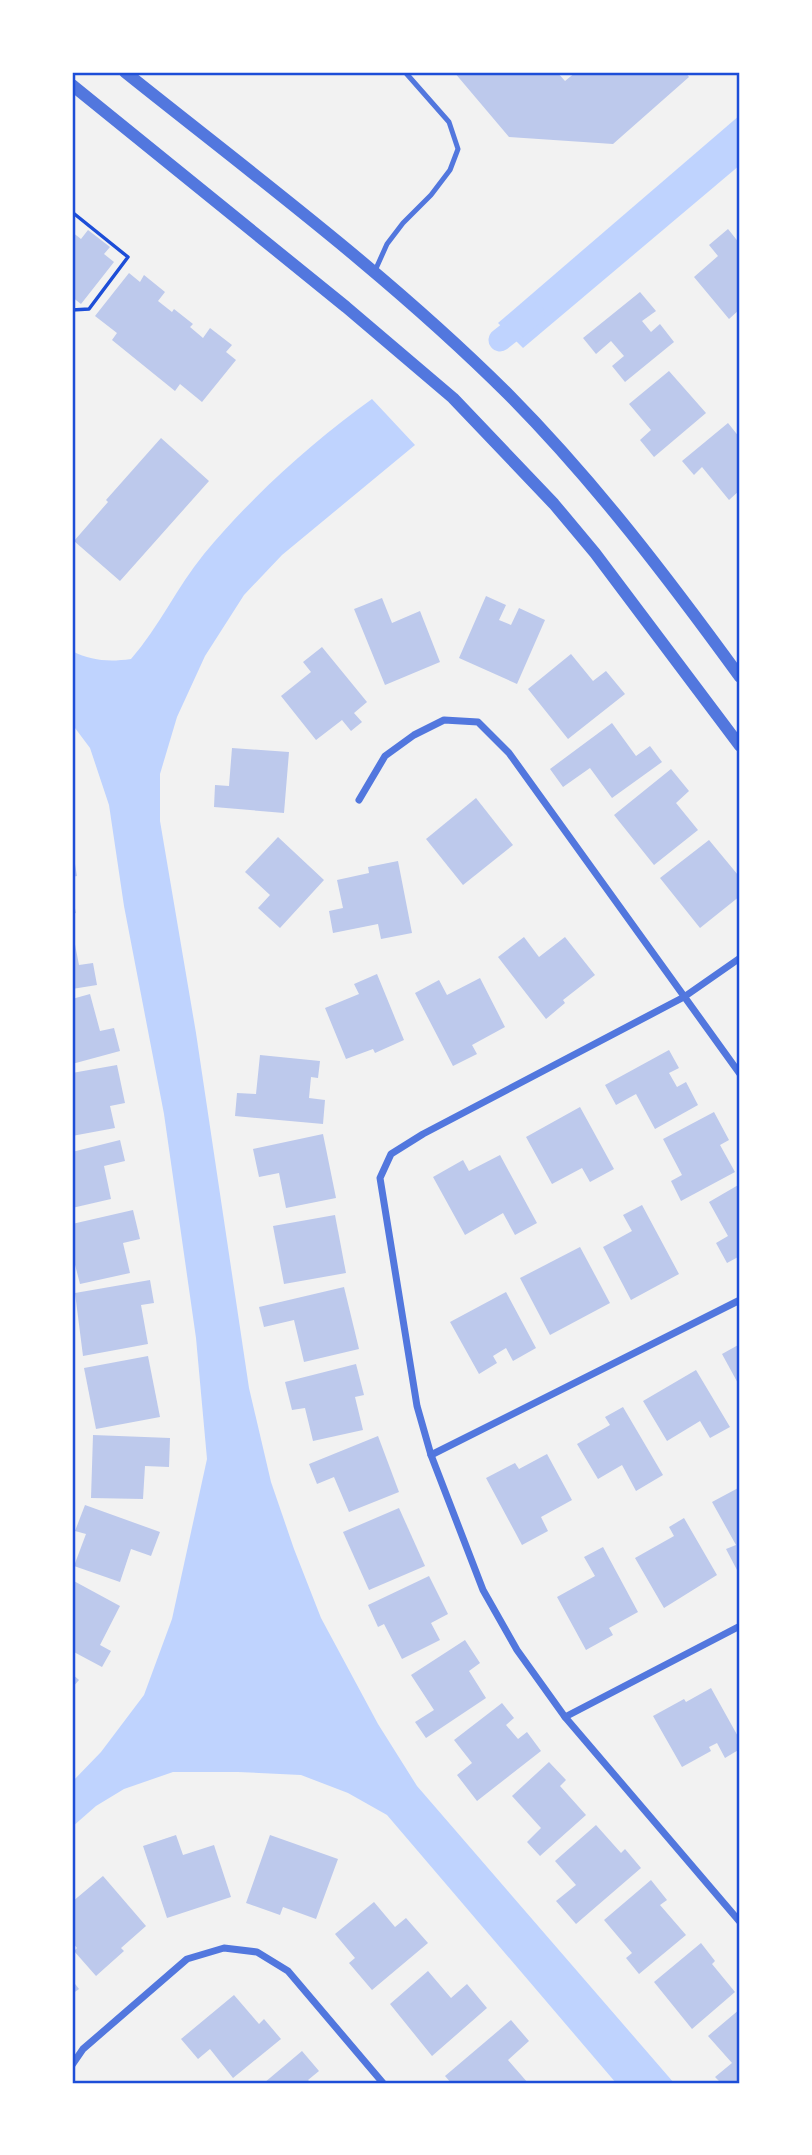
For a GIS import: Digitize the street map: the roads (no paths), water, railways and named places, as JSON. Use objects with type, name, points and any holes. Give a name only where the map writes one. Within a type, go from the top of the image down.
[{"type":"street","points":[[125,72],[374,273],[480,366],[591,483],[636,536],[740,677]]},
{"type":"street","points":[[72,85],[346,307],[453,398],[554,504],[595,553],[740,746]]},
{"type":"street","points":[[359,800],[385,756],[414,735],[444,720],[478,722],[509,753],[740,1074]]},
{"type":"street","points":[[740,958],[684,997],[423,1134],[391,1154],[380,1178],[417,1406],[430,1455],[483,1590],[517,1650],[565,1717],[740,1922]]},
{"type":"street","points":[[430,1455],[740,1300]]},
{"type":"street","points":[[565,1717],[740,1626]]},
{"type":"street","points":[[72,2065],[83,2049],[187,1959],[224,1948],[257,1952],[288,1971],[383,2083]]},
{"type":"lane","points":[[374,273],[387,244],[437,188],[450,170],[458,149],[449,122],[405,72]]},
{"type":"water","points":[[740,115],[740,165],[523,348],[498,323]]},
{"type":"water","points":[[372,399],[415,445],[282,555],[244,595],[205,656],[177,717],[160,774],[160,821],[196,1033],[249,1388],[271,1482],[294,1549],[321,1618],[378,1724],[417,1786],[674,2083],[616,2083],[387,1815],[348,1793],[301,1775],[173,1772],[124,1789],[96,1806],[72,1827],[72,1782],[101,1752],[144,1695],[172,1619],[207,1459],[196,1338],[164,1114],[124,906],[109,805],[90,748],[72,724],[72,651],[101,660],[131,659],[194,567],[222,532],[305,452]]},
{"type":"waterway","points":[[500,340],[533,314]]}]
